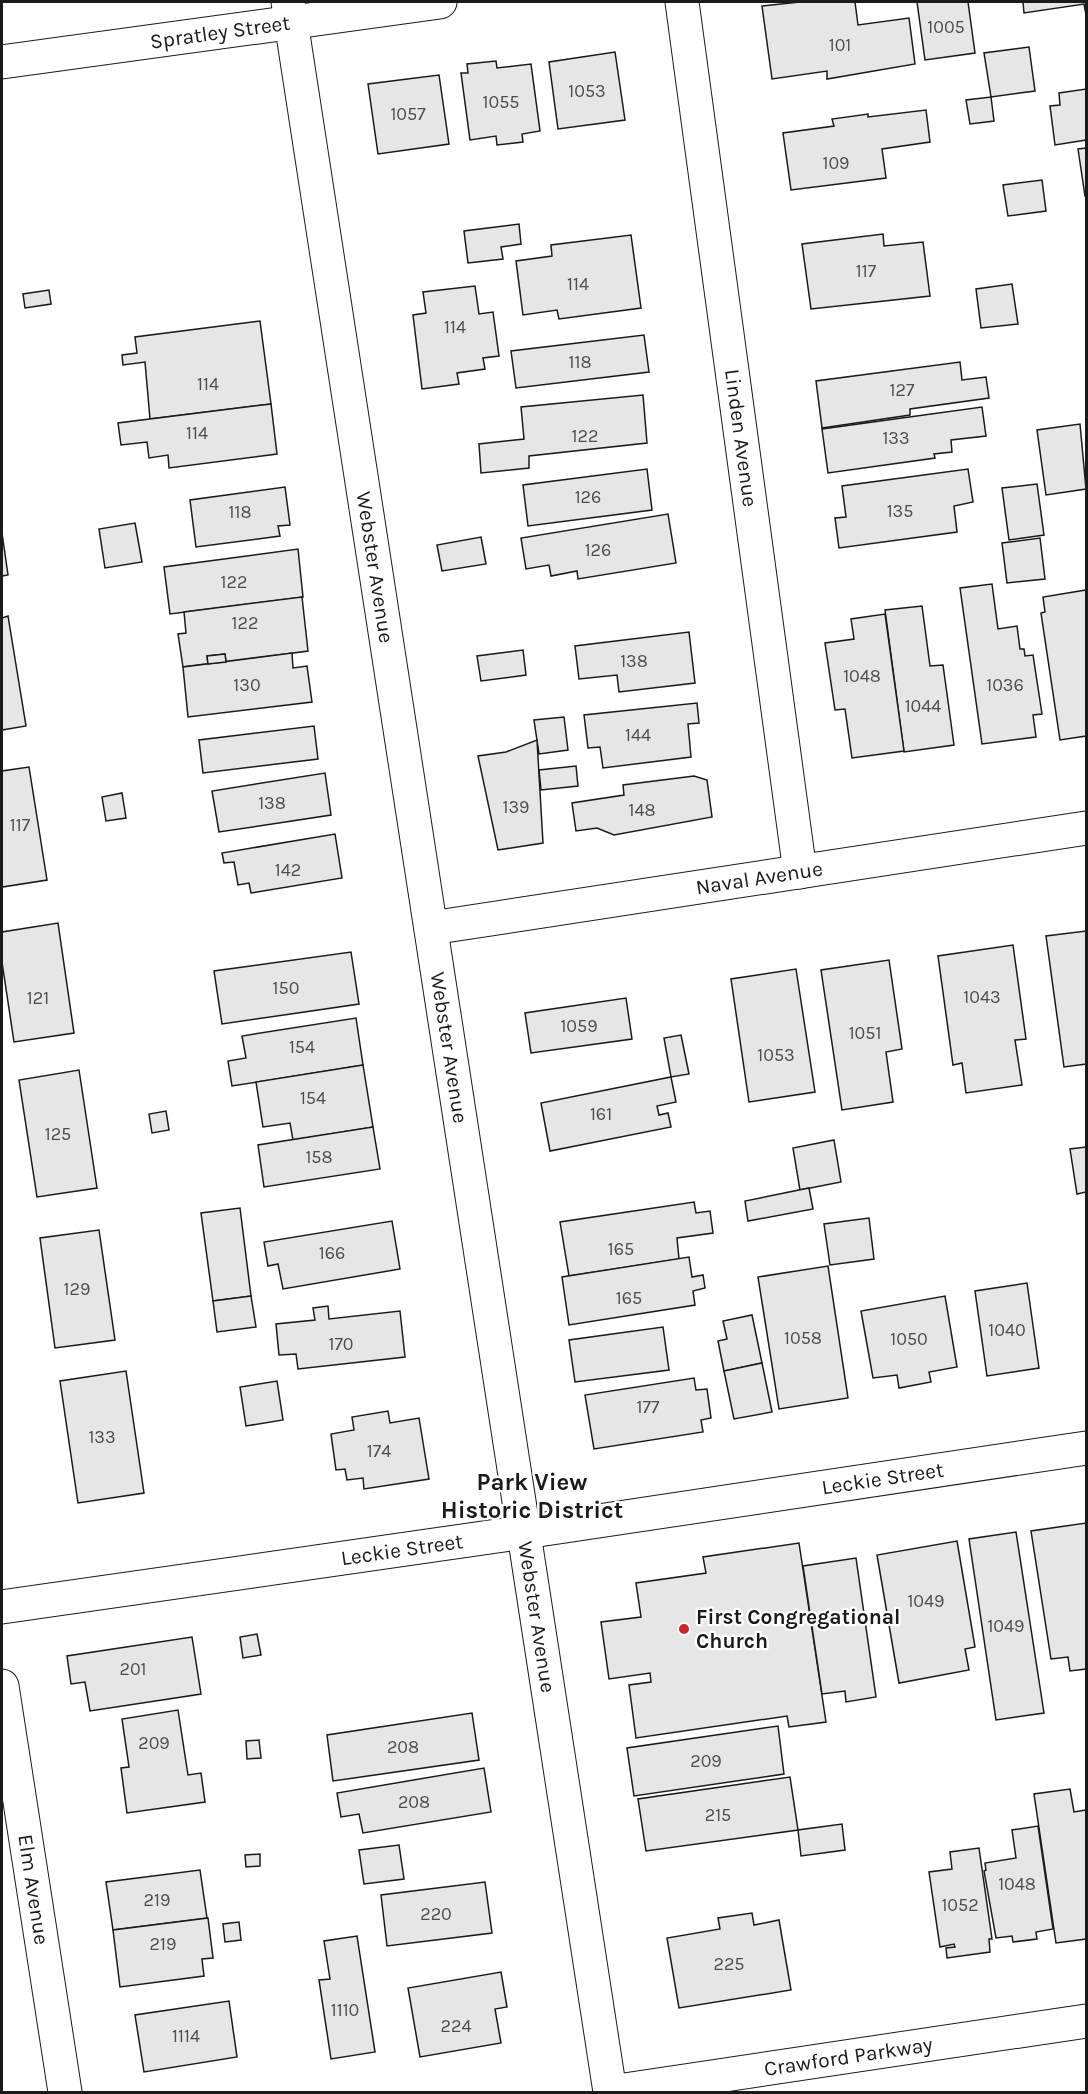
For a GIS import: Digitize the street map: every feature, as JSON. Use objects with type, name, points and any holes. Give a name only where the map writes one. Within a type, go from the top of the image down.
[{"type":"street","name":"Spratley Street","points":[[2,62],[290,12],[440,2]]},
{"type":"street","name":"Linden Avenue","points":[[682,2],[800,872]]},
{"type":"street","name":"Webster Avenue","points":[[290,12],[610,2092]]},
{"type":"street","name":"Naval Avenue","points":[[430,928],[1086,828]]},
{"type":"street","name":"Leckie Street","points":[[2,1607],[1086,1448]]},
{"type":"street","name":"Elm Avenue","points":[[2,1686],[65,2092]]},
{"type":"street","name":"Crawford Parkway","points":[[610,2092],[1086,2021]]},
{"type":"building","points":[[800,2],[855,2],[858,25],[909,18],[915,64],[827,79],[827,71],[772,79],[762,6]]},
{"type":"building","points":[[917,2],[968,2],[975,53],[925,60]]},
{"type":"building","points":[[1023,2],[1086,2],[1086,15],[1084,4],[1024,13]]},
{"type":"building","points":[[1029,47],[1035,91],[991,97],[984,53]]},
{"type":"building","points":[[615,52],[625,120],[558,129],[549,62]]},
{"type":"building","points":[[496,61],[497,68],[531,64],[540,131],[522,134],[523,142],[497,145],[496,136],[470,140],[461,73],[468,73],[467,64]]},
{"type":"building","points":[[439,75],[449,144],[378,154],[368,84]]},
{"type":"building","points":[[1086,89],[1086,140],[1055,145],[1050,106],[1060,105],[1059,93]]},
{"type":"building","points":[[991,97],[994,121],[970,124],[966,100]]},
{"type":"building","points":[[926,110],[930,142],[882,149],[886,178],[791,190],[783,133],[834,126],[832,119]]},
{"type":"building","points":[[1086,148],[1086,196],[1085,196],[1078,149]]},
{"type":"building","points":[[1042,180],[1046,211],[1008,216],[1003,185]]},
{"type":"building","points":[[519,224],[521,244],[501,247],[503,259],[468,263],[464,231]]},
{"type":"building","points":[[883,234],[884,246],[923,242],[930,296],[811,309],[802,244]]},
{"type":"building","points":[[631,235],[641,308],[559,319],[557,310],[523,315],[516,261],[552,256],[551,245]]},
{"type":"building","points":[[1012,284],[1018,324],[981,328],[976,289]]},
{"type":"building","points":[[475,286],[479,314],[493,312],[499,356],[483,358],[485,369],[457,373],[459,384],[422,389],[413,315],[426,313],[423,292]]},
{"type":"building","points":[[49,290],[51,304],[25,308],[23,294]]},
{"type":"building","points":[[260,321],[271,404],[150,419],[145,362],[123,365],[122,355],[137,353],[135,337]]},
{"type":"building","points":[[644,335],[649,372],[516,388],[511,351]]},
{"type":"building","points":[[960,362],[962,380],[986,377],[989,398],[910,409],[910,415],[822,428],[816,381]]},
{"type":"building","points":[[643,395],[647,443],[529,456],[529,468],[481,473],[479,444],[524,439],[521,407]]},
{"type":"building","points":[[271,404],[277,454],[169,468],[168,455],[149,458],[147,442],[121,445],[118,423]]},
{"type":"building","points":[[982,407],[986,436],[951,440],[952,452],[934,454],[935,458],[828,473],[822,429]]},
{"type":"building","points":[[1080,424],[1086,489],[1046,495],[1037,430]]},
{"type":"building","points":[[647,469],[652,510],[528,526],[523,485]]},
{"type":"building","points":[[968,469],[973,502],[954,506],[957,532],[839,548],[835,518],[846,517],[842,486]]},
{"type":"building","points":[[1037,484],[1044,535],[1009,540],[1002,488]]},
{"type":"building","points":[[285,487],[290,525],[278,526],[280,536],[196,547],[190,500]]},
{"type":"building","points":[[668,514],[676,563],[578,579],[577,571],[551,576],[549,565],[526,569],[521,538]]},
{"type":"building","points":[[135,523],[142,562],[105,568],[99,529]]},
{"type":"building","points":[[2,533],[8,575],[2,576]]},
{"type":"building","points":[[481,537],[486,564],[442,571],[437,545]]},
{"type":"building","points":[[1040,538],[1045,579],[1007,583],[1002,543]]},
{"type":"building","points":[[298,549],[303,597],[170,614],[164,567]]},
{"type":"building","points":[[992,584],[998,629],[1017,626],[1020,649],[1024,649],[1025,656],[1033,655],[1042,714],[1033,715],[1036,737],[982,744],[960,588]]},
{"type":"building","points":[[1086,590],[1086,736],[1060,740],[1041,613],[1045,612],[1043,597]]},
{"type":"building","points":[[302,597],[308,651],[226,662],[225,654],[207,656],[208,664],[183,667],[178,634],[186,633],[184,612]]},
{"type":"building","points":[[922,606],[930,666],[943,665],[954,745],[904,752],[885,610]]},
{"type":"building","points":[[885,614],[904,751],[852,758],[845,709],[835,710],[825,643],[854,639],[851,619]]},
{"type":"building","points":[[8,616],[26,726],[2,730],[2,618]]},
{"type":"building","points":[[689,632],[695,683],[619,692],[617,675],[579,679],[575,646]]},
{"type":"building","points":[[523,650],[526,675],[481,681],[477,656]]},
{"type":"building","points":[[292,653],[293,668],[307,666],[312,702],[188,717],[183,667]]},
{"type":"building","points":[[225,654],[226,662],[208,664],[207,656]]},
{"type":"building","points":[[697,703],[699,723],[688,724],[691,757],[603,768],[600,747],[588,748],[584,715]]},
{"type":"building","points":[[564,717],[568,750],[539,754],[534,720]]},
{"type":"building","points":[[314,726],[318,759],[203,773],[199,740]]},
{"type":"building","points":[[537,740],[543,843],[498,850],[478,756],[506,752]]},
{"type":"building","points":[[576,766],[578,786],[541,790],[539,770]]},
{"type":"building","points":[[29,767],[47,880],[2,887],[2,771]]},
{"type":"building","points":[[325,773],[331,815],[219,832],[212,791]]},
{"type":"building","points":[[694,776],[707,780],[712,817],[614,835],[597,828],[576,831],[572,803],[624,795],[623,785]]},
{"type":"building","points":[[122,793],[126,818],[106,821],[102,797]]},
{"type":"building","points":[[335,834],[342,878],[251,893],[249,883],[238,885],[234,862],[224,863],[222,853]]},
{"type":"building","points":[[58,923],[74,1033],[14,1042],[2,962],[2,932]]},
{"type":"building","points":[[1086,931],[1086,1064],[1064,1067],[1046,936]]},
{"type":"building","points":[[1013,945],[1026,1039],[1015,1040],[1022,1085],[966,1093],[962,1063],[953,1065],[938,956]]},
{"type":"building","points":[[351,952],[359,1004],[222,1024],[214,971]]},
{"type":"building","points":[[889,960],[902,1049],[886,1052],[893,1102],[842,1110],[821,970]]},
{"type":"building","points":[[796,969],[815,1092],[749,1102],[731,979]]},
{"type":"building","points":[[626,998],[632,1039],[531,1053],[525,1013]]},
{"type":"building","points":[[356,1018],[363,1065],[232,1086],[228,1061],[246,1058],[242,1036]]},
{"type":"building","points":[[681,1035],[689,1074],[671,1077],[664,1038]]},
{"type":"building","points":[[363,1065],[373,1127],[293,1140],[290,1123],[263,1127],[256,1082]]},
{"type":"building","points":[[79,1070],[97,1188],[37,1197],[19,1080]]},
{"type":"building","points":[[671,1077],[676,1102],[657,1106],[659,1115],[668,1113],[671,1127],[550,1151],[541,1103]]},
{"type":"building","points":[[166,1111],[169,1130],[152,1133],[149,1114]]},
{"type":"building","points":[[373,1127],[380,1169],[264,1187],[258,1145]]},
{"type":"building","points":[[834,1140],[841,1182],[800,1190],[793,1148]]},
{"type":"building","points":[[1086,1147],[1086,1192],[1077,1194],[1070,1149]]},
{"type":"building","points":[[809,1188],[813,1209],[748,1221],[745,1201]]},
{"type":"building","points":[[694,1202],[696,1213],[710,1211],[713,1233],[677,1238],[679,1259],[569,1276],[560,1222]]},
{"type":"building","points":[[240,1208],[251,1296],[213,1301],[201,1213]]},
{"type":"building","points":[[869,1218],[874,1259],[830,1265],[824,1224]]},
{"type":"building","points":[[392,1221],[400,1269],[283,1289],[278,1264],[268,1266],[264,1242]]},
{"type":"building","points":[[99,1230],[115,1340],[55,1348],[40,1238]]},
{"type":"building","points":[[689,1257],[692,1277],[703,1275],[705,1288],[693,1291],[695,1305],[569,1325],[562,1277]]},
{"type":"building","points":[[828,1266],[848,1398],[779,1409],[758,1277]]},
{"type":"building","points":[[1027,1283],[1039,1368],[987,1376],[975,1291]]},
{"type":"building","points":[[251,1296],[256,1327],[217,1332],[213,1301]]},
{"type":"building","points":[[945,1296],[957,1367],[929,1372],[931,1382],[899,1388],[897,1375],[873,1378],[861,1311]]},
{"type":"building","points":[[328,1306],[329,1319],[400,1311],[405,1357],[298,1369],[296,1354],[279,1355],[276,1324],[315,1320],[313,1308]]},
{"type":"building","points":[[752,1315],[762,1363],[724,1371],[718,1341],[727,1339],[723,1321]]},
{"type":"building","points":[[663,1327],[669,1370],[575,1382],[569,1340]]},
{"type":"building","points":[[762,1363],[772,1412],[734,1419],[724,1371]]},
{"type":"building","points":[[126,1371],[144,1493],[78,1503],[60,1381]]},
{"type":"building","points":[[694,1378],[696,1390],[707,1389],[711,1418],[701,1420],[703,1432],[594,1449],[585,1395]]},
{"type":"building","points":[[277,1381],[283,1420],[246,1426],[240,1387]]},
{"type":"building","points":[[388,1411],[390,1423],[419,1418],[429,1479],[364,1489],[363,1478],[347,1480],[345,1469],[336,1470],[331,1434],[354,1430],[352,1417]]},
{"type":"building","points":[[1086,1523],[1086,1669],[1070,1671],[1068,1657],[1051,1659],[1031,1531]]},
{"type":"building","points":[[1016,1532],[1044,1713],[996,1720],[969,1539]]},
{"type":"building","points":[[957,1541],[975,1647],[965,1649],[969,1670],[899,1683],[877,1555]]},
{"type":"building","points":[[799,1543],[826,1722],[789,1727],[787,1716],[636,1738],[629,1685],[651,1682],[650,1673],[609,1679],[601,1622],[641,1617],[636,1583],[706,1573],[703,1557]]},
{"type":"building","points":[[856,1558],[876,1697],[846,1702],[845,1691],[822,1694],[803,1566]]},
{"type":"building","points":[[257,1634],[261,1655],[243,1658],[240,1637]]},
{"type":"building","points":[[192,1637],[201,1694],[90,1711],[85,1682],[71,1684],[67,1656]]},
{"type":"building","points":[[178,1710],[188,1775],[201,1773],[205,1802],[127,1813],[121,1768],[129,1767],[122,1719]]},
{"type":"building","points":[[472,1713],[479,1760],[333,1781],[327,1735]]},
{"type":"building","points":[[778,1726],[784,1774],[634,1796],[627,1748]]},
{"type":"building","points":[[259,1740],[261,1758],[247,1759],[246,1741]]},
{"type":"building","points":[[484,1768],[491,1812],[363,1833],[359,1814],[341,1817],[337,1793]]},
{"type":"building","points":[[790,1777],[798,1830],[646,1851],[638,1799]]},
{"type":"building","points":[[1070,1789],[1074,1812],[1086,1810],[1086,1939],[1056,1943],[1034,1794]]},
{"type":"building","points":[[842,1824],[845,1850],[801,1856],[798,1830]]},
{"type":"building","points":[[1038,1826],[1053,1929],[1036,1932],[1037,1939],[1013,1942],[1012,1936],[996,1938],[984,1871],[986,1870],[985,1863],[1016,1858],[1012,1830]]},
{"type":"building","points":[[399,1845],[404,1879],[364,1884],[359,1850]]},
{"type":"building","points":[[979,1848],[992,1939],[989,1939],[990,1952],[947,1958],[946,1948],[955,1947],[954,1944],[940,1947],[929,1872],[952,1869],[950,1852]]},
{"type":"building","points":[[260,1854],[260,1866],[246,1867],[245,1855]]},
{"type":"building","points":[[200,1870],[207,1918],[113,1930],[106,1882]]},
{"type":"building","points":[[485,1882],[492,1933],[387,1946],[381,1895]]},
{"type":"building","points":[[752,1913],[754,1925],[779,1920],[791,1990],[679,2008],[667,1938],[720,1929],[718,1918]]},
{"type":"building","points":[[208,1918],[213,1958],[202,1959],[204,1976],[120,1987],[113,1930]]},
{"type":"building","points":[[239,1922],[241,1940],[225,1942],[223,1924]]},
{"type":"building","points":[[357,1936],[375,2052],[331,2059],[319,1980],[330,1979],[324,1941]]},
{"type":"building","points":[[501,1972],[507,2007],[495,2009],[501,2043],[420,2057],[408,1988]]},
{"type":"building","points":[[229,2001],[237,2057],[144,2072],[135,2015]]},
{"type":"place","name":"First Congregational Church","points":[[684,1629]]},
{"type":"district","name":"Park View Historic District","points":[[532,1496]]}]
